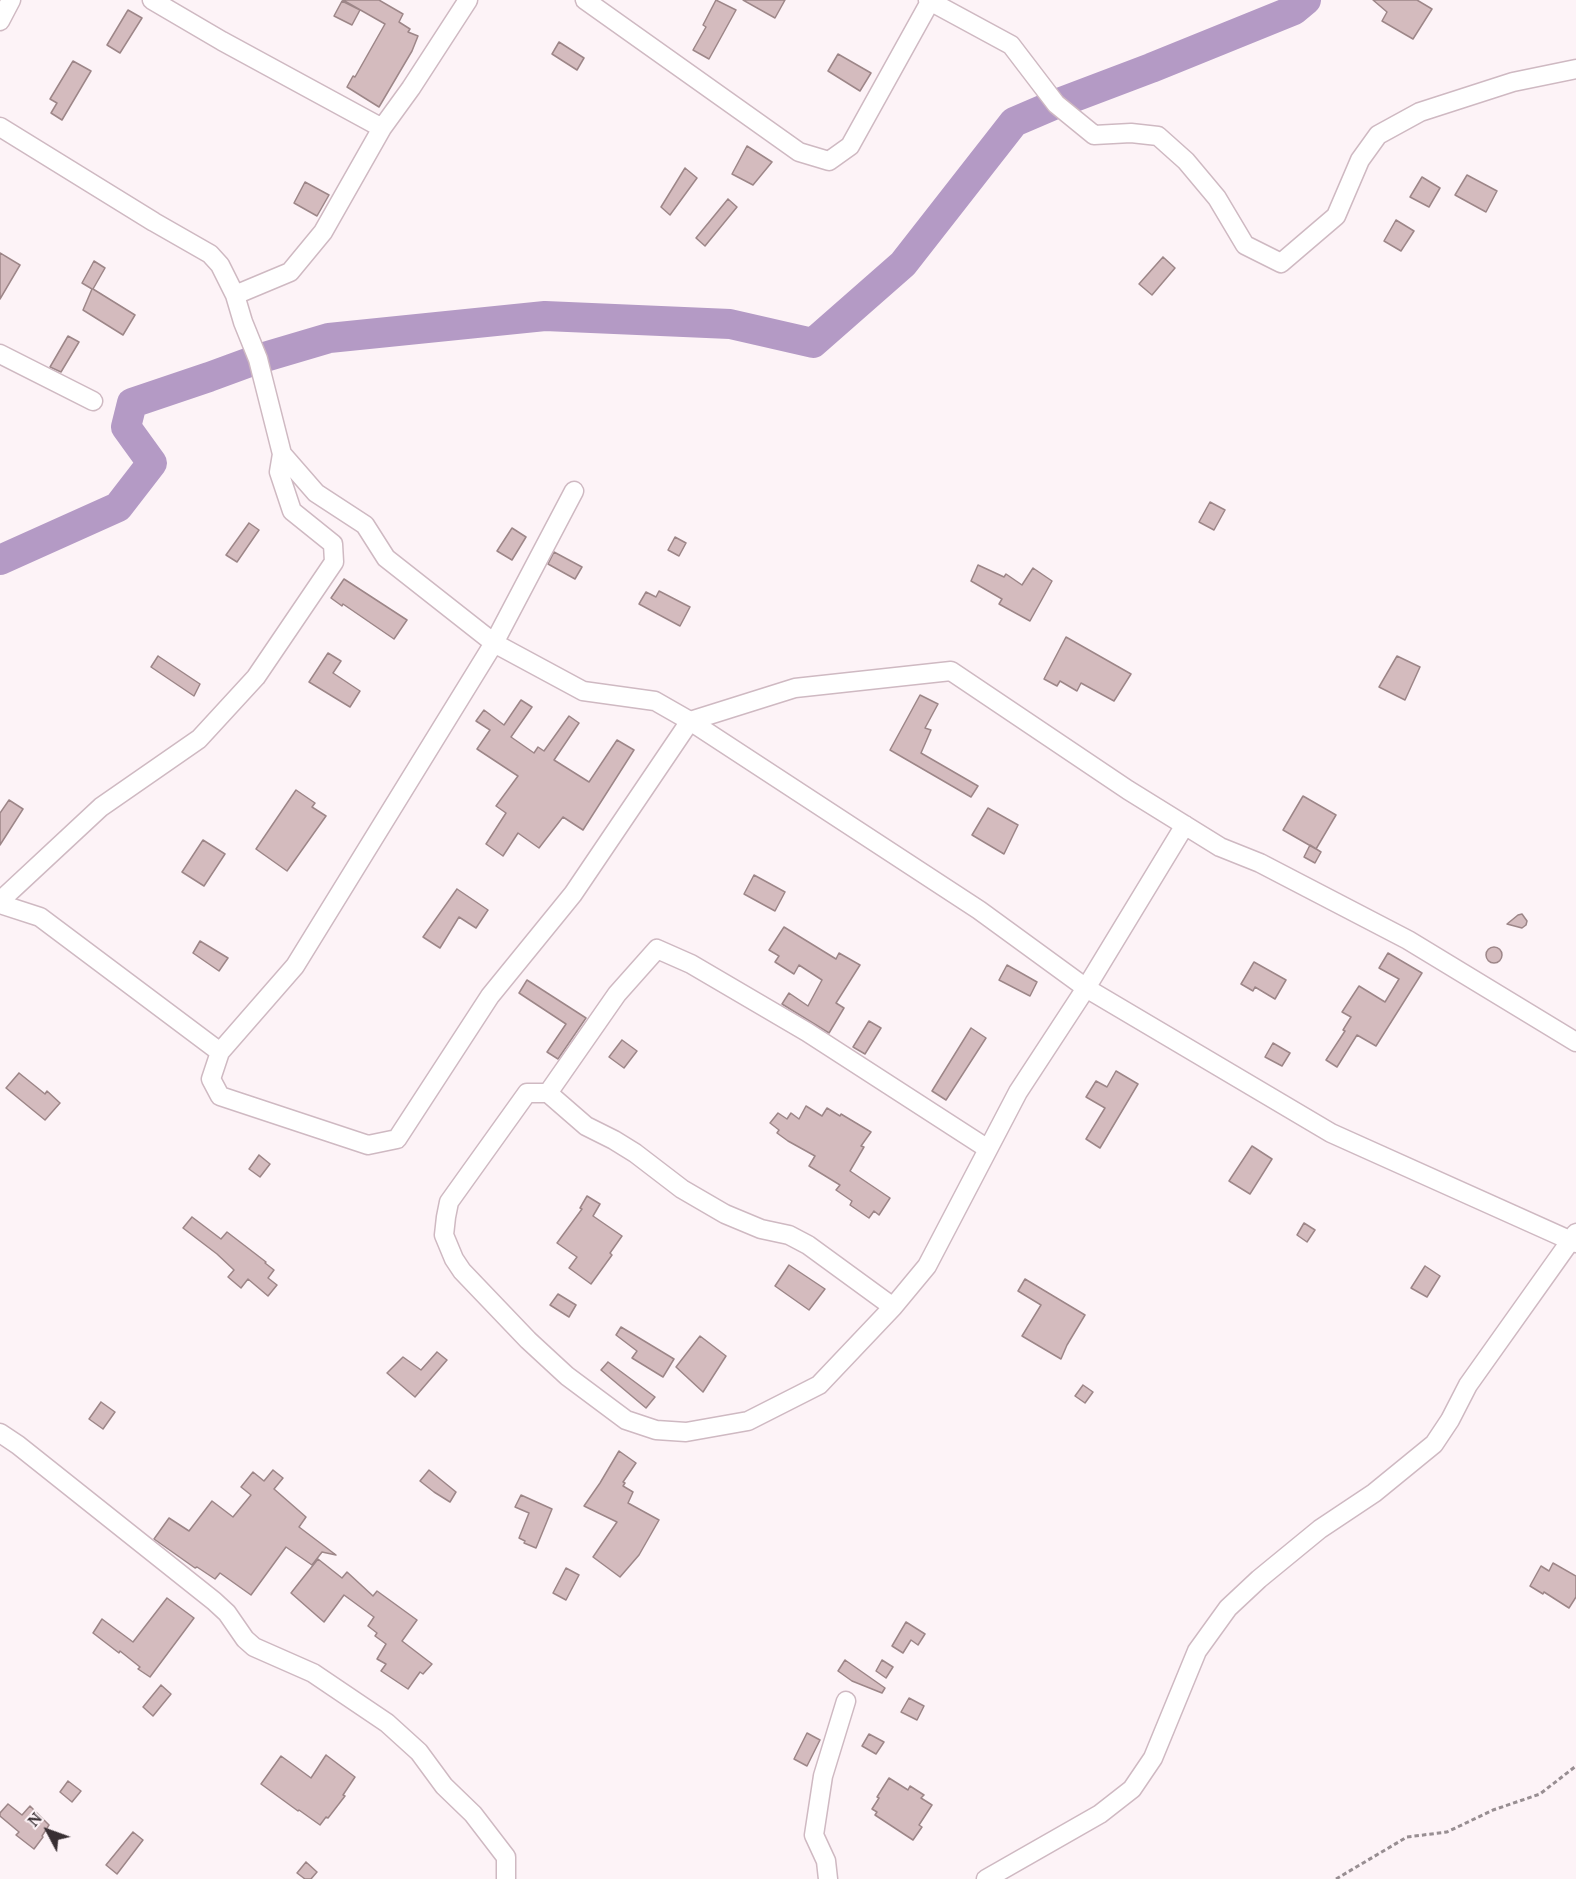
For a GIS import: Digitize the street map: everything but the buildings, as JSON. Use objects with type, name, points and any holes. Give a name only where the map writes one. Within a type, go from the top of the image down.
[{"type":"street","points":[[0,21],[11,0]]},
{"type":"street","points":[[152,0],[382,128]]},
{"type":"street","points":[[235,295],[290,272],[323,232],[382,128],[468,0]]},
{"type":"street","points":[[585,0],[799,152],[829,161],[850,146],[930,0],[1011,45],[1056,104],[1094,135],[1131,133],[1158,136],[1186,161],[1217,198],[1245,245],[1281,262],[1336,216],[1360,160],[1378,135],[1420,112],[1513,82],[1576,69]]},
{"type":"street","points":[[0,127],[210,254],[220,265],[235,295],[258,359],[282,454],[279,472],[292,511],[333,544],[334,562],[256,677],[199,739],[101,807],[0,902],[40,917],[220,1052]]},
{"type":"street","points":[[0,354],[93,401]]},
{"type":"street","points":[[282,454],[316,493],[365,525],[386,558],[494,643],[583,691],[655,701],[690,721],[979,910],[1086,988],[1331,1133],[1575,1239],[1468,1385],[1434,1444],[1374,1493],[1320,1529],[1259,1579],[1228,1608],[1197,1651],[1153,1758],[1132,1789],[1100,1814],[986,1879]]},
{"type":"street","points":[[574,491],[494,643],[295,966],[220,1052],[211,1079],[220,1096],[368,1145],[397,1139],[490,996],[573,894],[690,721],[795,688],[951,671],[1128,790],[1220,847],[1260,863],[1408,940],[1576,1042]]},
{"type":"street","points":[[893,1307],[808,1245],[789,1235],[761,1229],[725,1214],[682,1189],[634,1152],[586,1126],[548,1093],[527,1093],[449,1202],[444,1235],[462,1271],[567,1376],[626,1420],[656,1430],[686,1432],[748,1421],[819,1385],[893,1307],[927,1266],[1018,1092],[1086,988],[1185,825]]},
{"type":"street","points":[[548,1093],[617,994],[657,949],[691,964],[807,1032],[988,1149]]},
{"type":"street","points":[[0,1433],[214,1601],[227,1613],[254,1647],[313,1672],[387,1723],[419,1752],[444,1786],[473,1814],[506,1857],[506,1879]]},
{"type":"street","points":[[828,1879],[826,1861],[814,1835],[823,1776],[846,1701]]},
{"type":"street","points":[[494,1879],[506,1857]]},
{"type":"path","points":[[1336,1879],[1407,1837],[1447,1832],[1493,1810],[1540,1794],[1576,1766]]},
{"type":"waterway","points":[[0,560],[118,507],[152,463],[126,427],[132,403],[258,359],[329,338],[545,316],[730,324],[813,343],[903,264],[1014,122],[1294,10],[1306,0]]}]
